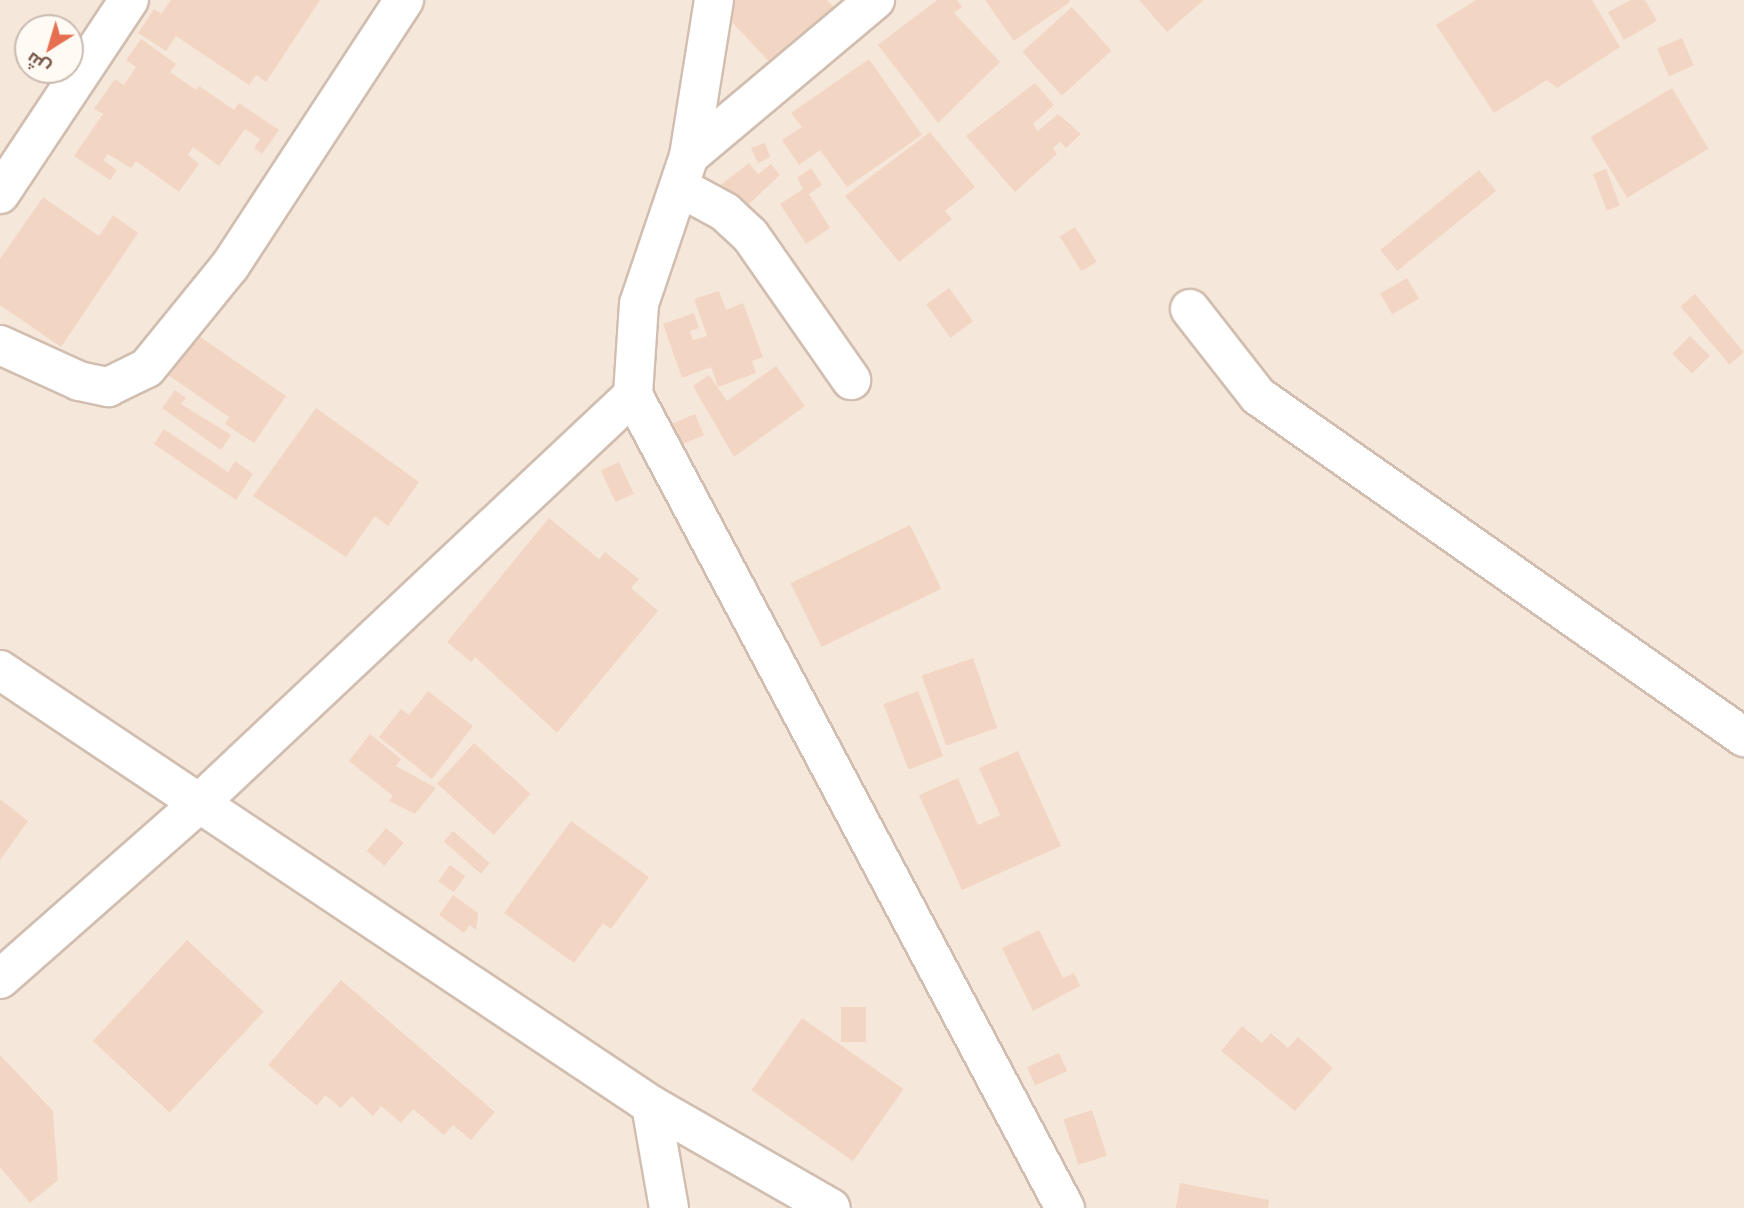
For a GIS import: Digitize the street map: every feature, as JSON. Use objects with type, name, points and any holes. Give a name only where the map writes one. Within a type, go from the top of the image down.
[{"type":"street","points":[[0,194],[129,0]]},
{"type":"street","points":[[0,345],[79,381],[108,387],[147,368],[230,266],[404,0]]},
{"type":"street","points":[[714,0],[684,172],[639,304],[633,395],[1065,1208]]},
{"type":"street","points":[[684,172],[875,0]]},
{"type":"street","points":[[684,172],[750,235],[851,380]]},
{"type":"street","points":[[1190,309],[1258,396],[1744,737]]},
{"type":"street","points":[[0,979],[196,806],[633,395]]},
{"type":"street","points":[[0,670],[196,806],[651,1105],[831,1208]]},
{"type":"street","points":[[651,1105],[669,1208]]},
{"type":"shaded area","points":[[0,0],[1744,0],[1744,1208],[0,1208]]},
{"type":"building","points":[[171,0],[320,0],[266,82],[256,75],[249,85],[176,36],[166,51],[138,33],[154,9],[161,14]]},
{"type":"building","points":[[722,0],[827,0],[838,12],[776,69],[716,5]]},
{"type":"building","points":[[937,0],[957,0],[962,7],[954,13],[1000,62],[938,123],[878,45]]},
{"type":"building","points":[[985,0],[1069,0],[1070,2],[1014,41]]},
{"type":"building","points":[[1139,0],[1204,0],[1167,32]]},
{"type":"building","points":[[1476,0],[1592,0],[1620,47],[1557,88],[1547,80],[1494,113],[1436,25]]},
{"type":"building","points":[[1631,0],[1645,0],[1657,21],[1624,40],[1608,12]]},
{"type":"building","points":[[1072,7],[1111,51],[1062,96],[1022,52]]},
{"type":"building","points":[[1682,38],[1694,66],[1669,76],[1657,49]]},
{"type":"building","points":[[141,39],[176,64],[170,72],[196,90],[199,86],[234,110],[239,103],[279,130],[262,154],[254,148],[260,139],[245,129],[219,166],[193,147],[188,155],[199,164],[179,192],[136,161],[131,168],[108,154],[103,160],[117,170],[110,180],[74,156],[103,114],[94,109],[115,79],[124,85],[136,67],[126,60]]},
{"type":"building","points":[[869,59],[922,135],[847,187],[820,150],[799,165],[782,140],[802,127],[791,113]]},
{"type":"building","points":[[1035,83],[1054,105],[1033,124],[1038,131],[1058,114],[1081,134],[1066,148],[1060,142],[1053,148],[1057,154],[1015,192],[966,136]]},
{"type":"building","points":[[1672,88],[1709,149],[1627,198],[1591,137]]},
{"type":"building","points":[[930,132],[975,187],[945,211],[952,219],[899,262],[845,196]]},
{"type":"building","points":[[765,143],[770,157],[758,163],[751,148]]},
{"type":"building","points":[[749,163],[758,174],[771,164],[780,175],[735,217],[714,190]]},
{"type":"building","points":[[811,168],[822,185],[809,194],[830,228],[806,244],[780,204],[803,189],[797,178]]},
{"type":"building","points":[[1606,169],[1620,205],[1607,210],[1593,174]]},
{"type":"building","points":[[1479,170],[1496,191],[1397,271],[1380,250]]},
{"type":"building","points":[[43,197],[99,236],[113,215],[138,233],[61,347],[0,305],[0,259]]},
{"type":"building","points":[[1075,227],[1097,262],[1081,271],[1060,237]]},
{"type":"building","points":[[1407,278],[1419,299],[1392,314],[1380,294]]},
{"type":"building","points":[[949,288],[973,321],[950,338],[926,304]]},
{"type":"building","points":[[719,291],[726,310],[743,303],[763,357],[752,361],[756,373],[718,387],[711,367],[682,378],[663,324],[694,313],[699,328],[690,331],[693,340],[707,336],[694,299]]},
{"type":"building","points":[[1695,294],[1744,352],[1729,364],[1680,306]]},
{"type":"building","points":[[193,332],[286,396],[254,443],[225,424],[229,417],[165,373]]},
{"type":"building","points":[[1690,336],[1710,356],[1692,373],[1672,354]]},
{"type":"building","points":[[776,366],[805,406],[734,457],[693,386],[709,375],[727,401]]},
{"type":"building","points":[[175,390],[186,398],[181,404],[231,435],[221,450],[162,408]]},
{"type":"building","points":[[316,408],[419,482],[388,526],[375,516],[346,557],[253,496]]},
{"type":"building","points":[[695,414],[704,435],[671,449],[662,428]]},
{"type":"building","points":[[164,429],[228,472],[235,461],[253,474],[236,500],[154,444]]},
{"type":"building","points":[[619,462],[634,494],[616,502],[601,470]]},
{"type":"building","points":[[549,518],[599,559],[605,552],[639,579],[631,588],[658,611],[557,733],[475,657],[471,662],[447,642]]},
{"type":"building","points":[[910,525],[941,589],[822,647],[790,583]]},
{"type":"building","points":[[973,658],[997,728],[946,746],[922,676]]},
{"type":"building","points":[[428,691],[473,726],[432,779],[379,737],[401,709],[409,715]]},
{"type":"building","points":[[918,691],[943,756],[909,770],[883,704]]},
{"type":"building","points":[[370,734],[401,759],[396,766],[436,788],[415,814],[389,801],[393,796],[349,761]]},
{"type":"building","points":[[474,743],[530,794],[494,835],[437,784]]},
{"type":"building","points":[[1018,751],[1061,846],[962,890],[919,795],[958,778],[978,825],[1000,815],[979,768]]},
{"type":"building","points":[[0,799],[28,821],[0,860]]},
{"type":"building","points":[[571,821],[649,877],[611,929],[603,923],[574,963],[504,913]]},
{"type":"building","points":[[386,828],[404,843],[384,866],[367,851]]},
{"type":"building","points":[[453,831],[490,863],[481,874],[444,842]]},
{"type":"building","points":[[450,865],[465,876],[454,892],[438,881]]},
{"type":"building","points":[[453,895],[478,913],[476,930],[470,925],[464,933],[439,915]]},
{"type":"building","points":[[1039,930],[1063,978],[1074,973],[1080,986],[1033,1011],[1002,948]]},
{"type":"building","points":[[187,940],[264,1012],[170,1113],[93,1041]]},
{"type":"building","points":[[341,980],[495,1112],[471,1140],[453,1125],[444,1135],[413,1109],[401,1123],[381,1106],[373,1116],[352,1096],[341,1108],[325,1095],[317,1106],[268,1065]]},
{"type":"building","points":[[841,1007],[866,1007],[866,1042],[841,1042]]},
{"type":"building","points":[[802,1018],[904,1089],[853,1161],[752,1090]]},
{"type":"building","points":[[1242,1026],[1262,1043],[1271,1033],[1288,1048],[1298,1037],[1333,1068],[1295,1111],[1221,1051]]},
{"type":"building","points":[[1059,1053],[1067,1071],[1035,1086],[1027,1067]]},
{"type":"building","points":[[0,1055],[53,1111],[58,1180],[30,1203],[0,1167]]},
{"type":"building","points":[[1092,1110],[1107,1156],[1078,1165],[1063,1119]]},
{"type":"building","points":[[1180,1183],[1269,1200],[1268,1208],[1176,1208]]}]
